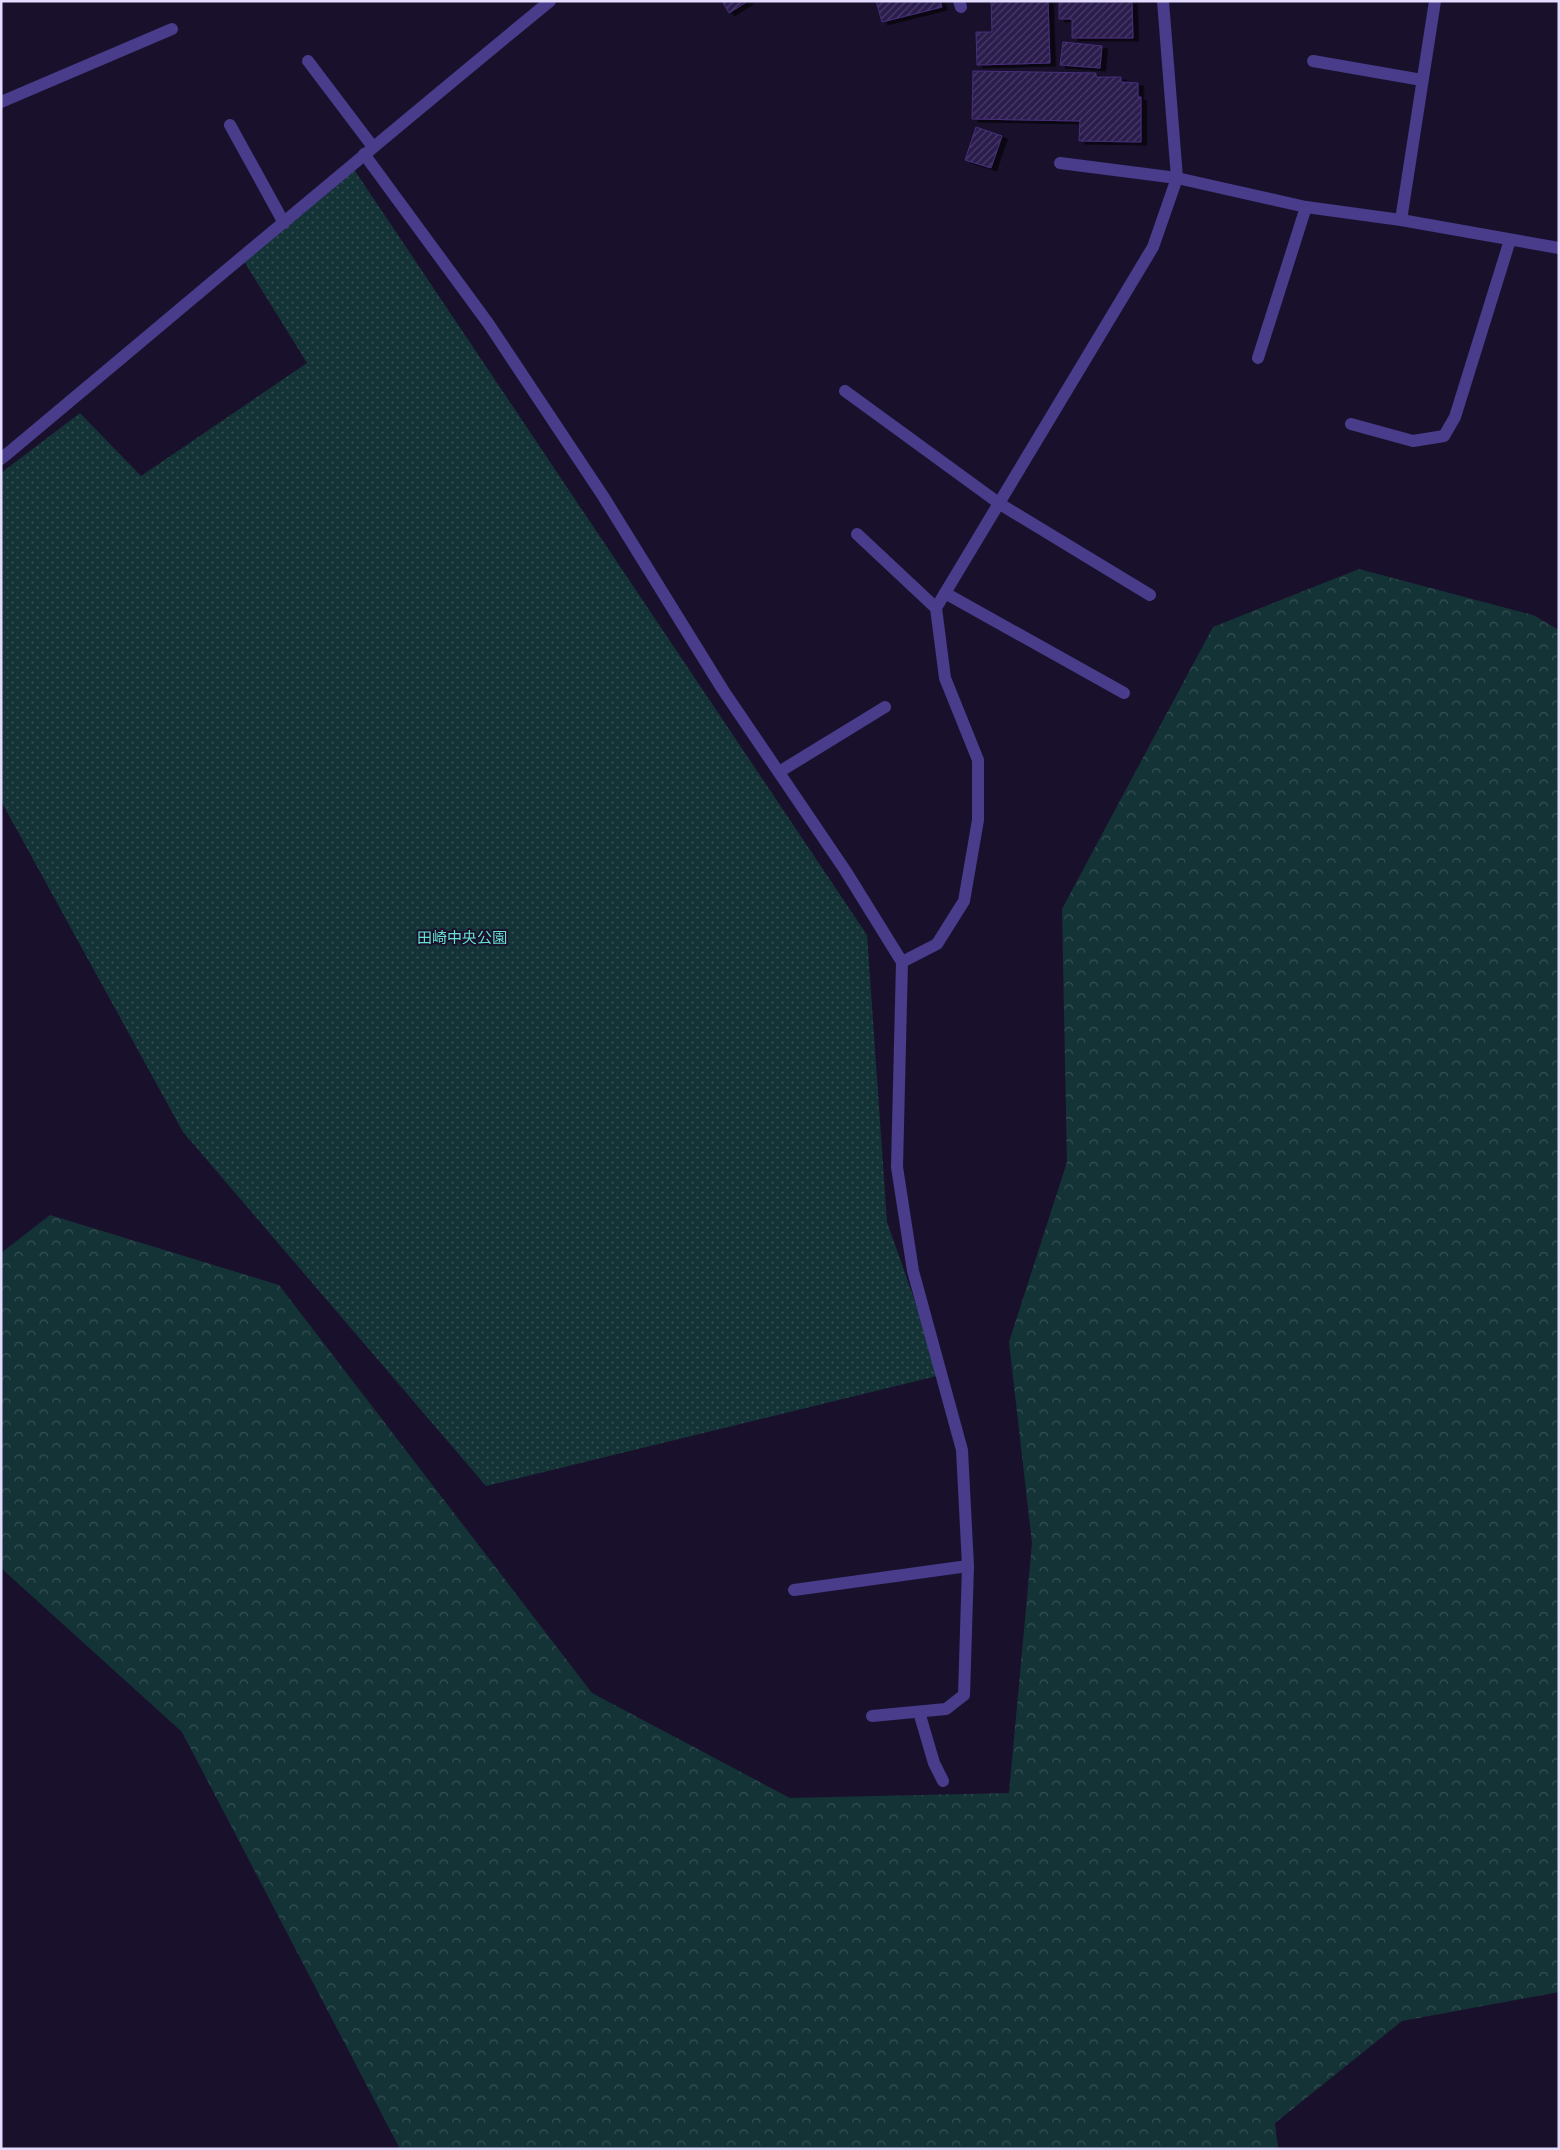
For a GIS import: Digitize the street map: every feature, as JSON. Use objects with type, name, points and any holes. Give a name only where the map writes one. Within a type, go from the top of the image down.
[{"type":"street","points":[[1,459],[284,223],[368,150],[550,1]]},
{"type":"street","points":[[902,962],[937,944],[964,901],[978,820],[978,760],[945,678],[936,608],[1153,247],[1177,178],[1163,1]]},
{"type":"street","points":[[1401,220],[1435,1]]},
{"type":"street","points":[[1,102],[172,29]]},
{"type":"street","points":[[308,61],[488,323],[603,496],[723,690],[845,870],[902,962],[897,1167],[913,1271],[962,1450],[968,1566],[964,1695],[946,1709],[872,1716]]},
{"type":"street","points":[[1313,61],[1422,80]]},
{"type":"street","points":[[230,125],[284,223]]},
{"type":"street","points":[[1060,163],[1177,178],[1306,207],[1401,220],[1559,248]]},
{"type":"street","points":[[1258,358],[1306,207]]},
{"type":"street","points":[[1351,424],[1413,441],[1444,436],[1455,417],[1510,240]]},
{"type":"street","points":[[845,391],[1000,504],[1150,595]]},
{"type":"street","points":[[857,534],[936,608]]},
{"type":"street","points":[[945,592],[1124,693]]},
{"type":"street","points":[[779,772],[884,707]]},
{"type":"street","points":[[794,1590],[968,1566]]},
{"type":"street","points":[[918,1712],[934,1763],[943,1781]]},
{"type":"green space","name":"田崎中央公園","points":[[351,165],[867,935],[887,1222],[941,1375],[486,1486],[183,1132],[1,801],[1,473],[80,413],[141,476],[307,363],[242,258]]},
{"type":"green space","points":[[1359,569],[1533,615],[1559,630],[1559,1992],[1402,2021],[1275,2123],[1278,2149],[400,2149],[182,1732],[1,1568],[1,1253],[50,1215],[279,1285],[592,1693],[790,1798],[1009,1793],[1032,1543],[1009,1342],[1067,1162],[1062,909],[1213,627]]},
{"type":"building","points":[[722,1],[748,1],[729,13]]},
{"type":"building","points":[[876,1],[940,1],[942,7],[882,22]]},
{"type":"building","points":[[991,1],[1048,1],[1050,63],[977,65],[976,32],[992,32]]},
{"type":"building","points":[[1059,1],[1132,1],[1133,38],[1072,38],[1072,19],[1059,19]]},
{"type":"building","points":[[1063,42],[1102,46],[1100,68],[1060,65]]},
{"type":"building","points":[[973,71],[1096,73],[1096,77],[1121,77],[1121,82],[1138,83],[1138,97],[1141,97],[1141,142],[1079,141],[1080,121],[972,119]]},
{"type":"building","points":[[976,127],[1002,136],[991,168],[965,160]]}]
